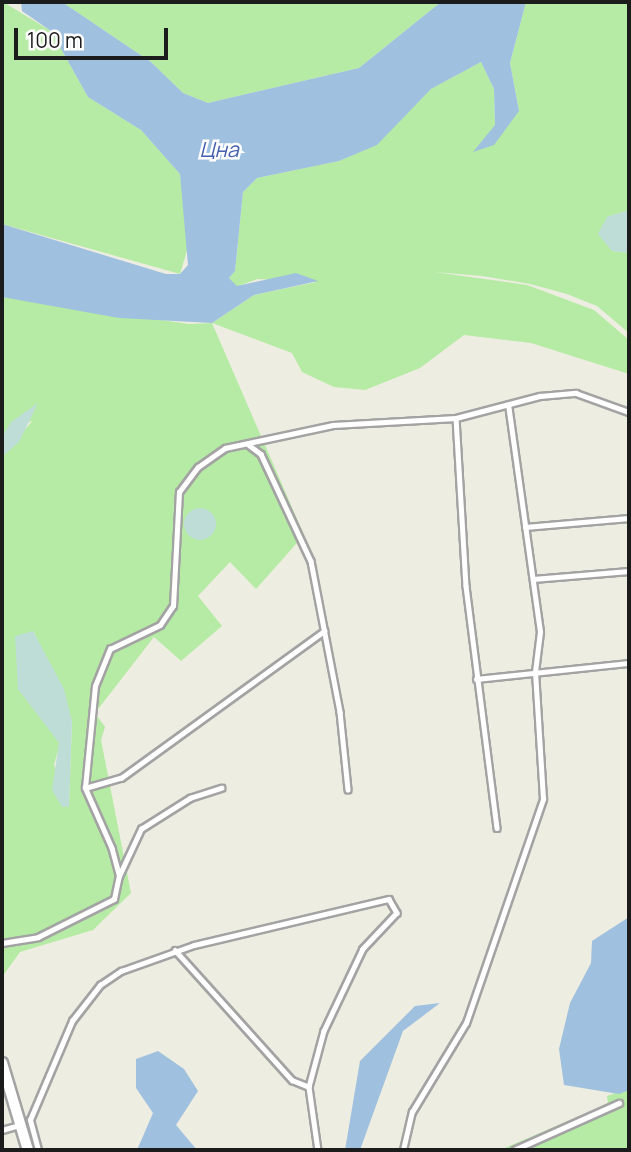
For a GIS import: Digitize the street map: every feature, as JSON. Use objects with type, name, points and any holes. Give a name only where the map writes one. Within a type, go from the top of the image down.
[{"type":"street","points":[[2,1063],[28,1150]]},
{"type":"lane","points":[[119,876],[85,788],[95,686],[110,649],[160,625],[173,606],[179,492],[198,467],[225,448],[333,425],[456,418],[508,405],[576,393],[629,412]]},
{"type":"lane","points":[[403,1150],[412,1112],[466,1023],[543,799],[535,672],[540,632],[508,405]]},
{"type":"lane","points":[[456,418],[476,679],[497,828]]},
{"type":"lane","points":[[249,445],[261,454],[296,523],[324,631],[348,790]]},
{"type":"lane","points":[[525,527],[629,517]]},
{"type":"lane","points":[[533,579],[629,571]]},
{"type":"lane","points":[[85,788],[121,778],[324,631]]},
{"type":"lane","points":[[476,679],[629,663]]},
{"type":"lane","points":[[2,943],[83,919],[114,899],[119,876],[141,829],[190,798],[221,788]]},
{"type":"lane","points":[[38,1150],[30,1120],[72,1021],[110,978],[176,950],[366,902],[393,902],[397,913],[363,949],[324,1031],[309,1087],[318,1150]]},
{"type":"lane","points":[[176,950],[292,1080],[309,1087]]},
{"type":"lane","points":[[514,1150],[619,1103]]},
{"type":"lane","points":[[2,1130],[19,1125]]},
{"type":"green space","points":[[3,2],[51,31],[88,97],[141,130],[180,174],[189,244],[180,274],[2,224]]},
{"type":"green space","points":[[62,2],[441,2],[359,68],[208,103],[183,93],[151,62]]},
{"type":"green space","points":[[526,2],[629,2],[629,210],[607,217],[612,251],[629,253],[629,333],[597,306],[567,294],[530,284],[482,276],[434,272],[527,285],[594,310],[629,340],[629,374],[531,343],[464,335],[420,368],[365,390],[334,387],[302,372],[292,353],[212,323],[254,295],[316,282],[257,279],[236,287],[229,278],[235,271],[243,192],[257,178],[339,161],[376,145],[431,89],[481,62],[494,89],[495,125],[519,111],[510,63]]},
{"type":"green space","points":[[2,297],[189,324],[212,323],[304,535],[256,589],[230,562],[198,596],[222,626],[181,661],[154,637],[95,713],[105,727],[101,740],[131,893],[93,930],[20,952],[2,977],[2,457],[33,420],[2,437]],"holes":[[[34,632],[72,721],[69,807],[54,765],[60,743],[18,689]]]},
{"type":"green space","points":[[629,1088],[629,1150],[500,1150],[608,1104],[607,1096]]},
{"type":"shaded area","points":[[629,210],[629,253],[612,251],[598,234],[607,217]]},
{"type":"shaded area","points":[[38,403],[19,442],[2,457],[2,437],[11,422]]},
{"type":"shaded area","points":[[200,508],[211,513],[216,524],[211,535],[200,540],[189,535],[184,524],[189,513]]},
{"type":"shaded area","points":[[33,631],[64,689],[72,721],[69,807],[62,807],[52,790],[59,743],[18,689],[15,636]]},
{"type":"water","name":"Цна","points":[[21,2],[62,2],[151,62],[183,93],[208,103],[359,68],[441,2],[526,2],[510,63],[519,111],[494,145],[473,152],[495,125],[494,89],[481,62],[431,89],[377,145],[339,161],[257,178],[243,192],[235,271],[229,278],[237,286],[296,273],[318,281],[254,295],[212,323],[119,318],[2,297],[2,224],[166,274],[180,274],[188,265],[180,174],[141,130],[88,97],[51,31],[22,11]]},
{"type":"water","points":[[629,917],[629,1090],[619,1094],[564,1085],[559,1049],[570,1003],[591,963],[592,941]]},
{"type":"water","points":[[440,1003],[403,1031],[360,1150],[345,1150],[360,1061],[415,1006]]},
{"type":"water","points":[[158,1051],[184,1069],[198,1091],[176,1125],[197,1150],[137,1150],[153,1113],[136,1088],[136,1059]]}]
